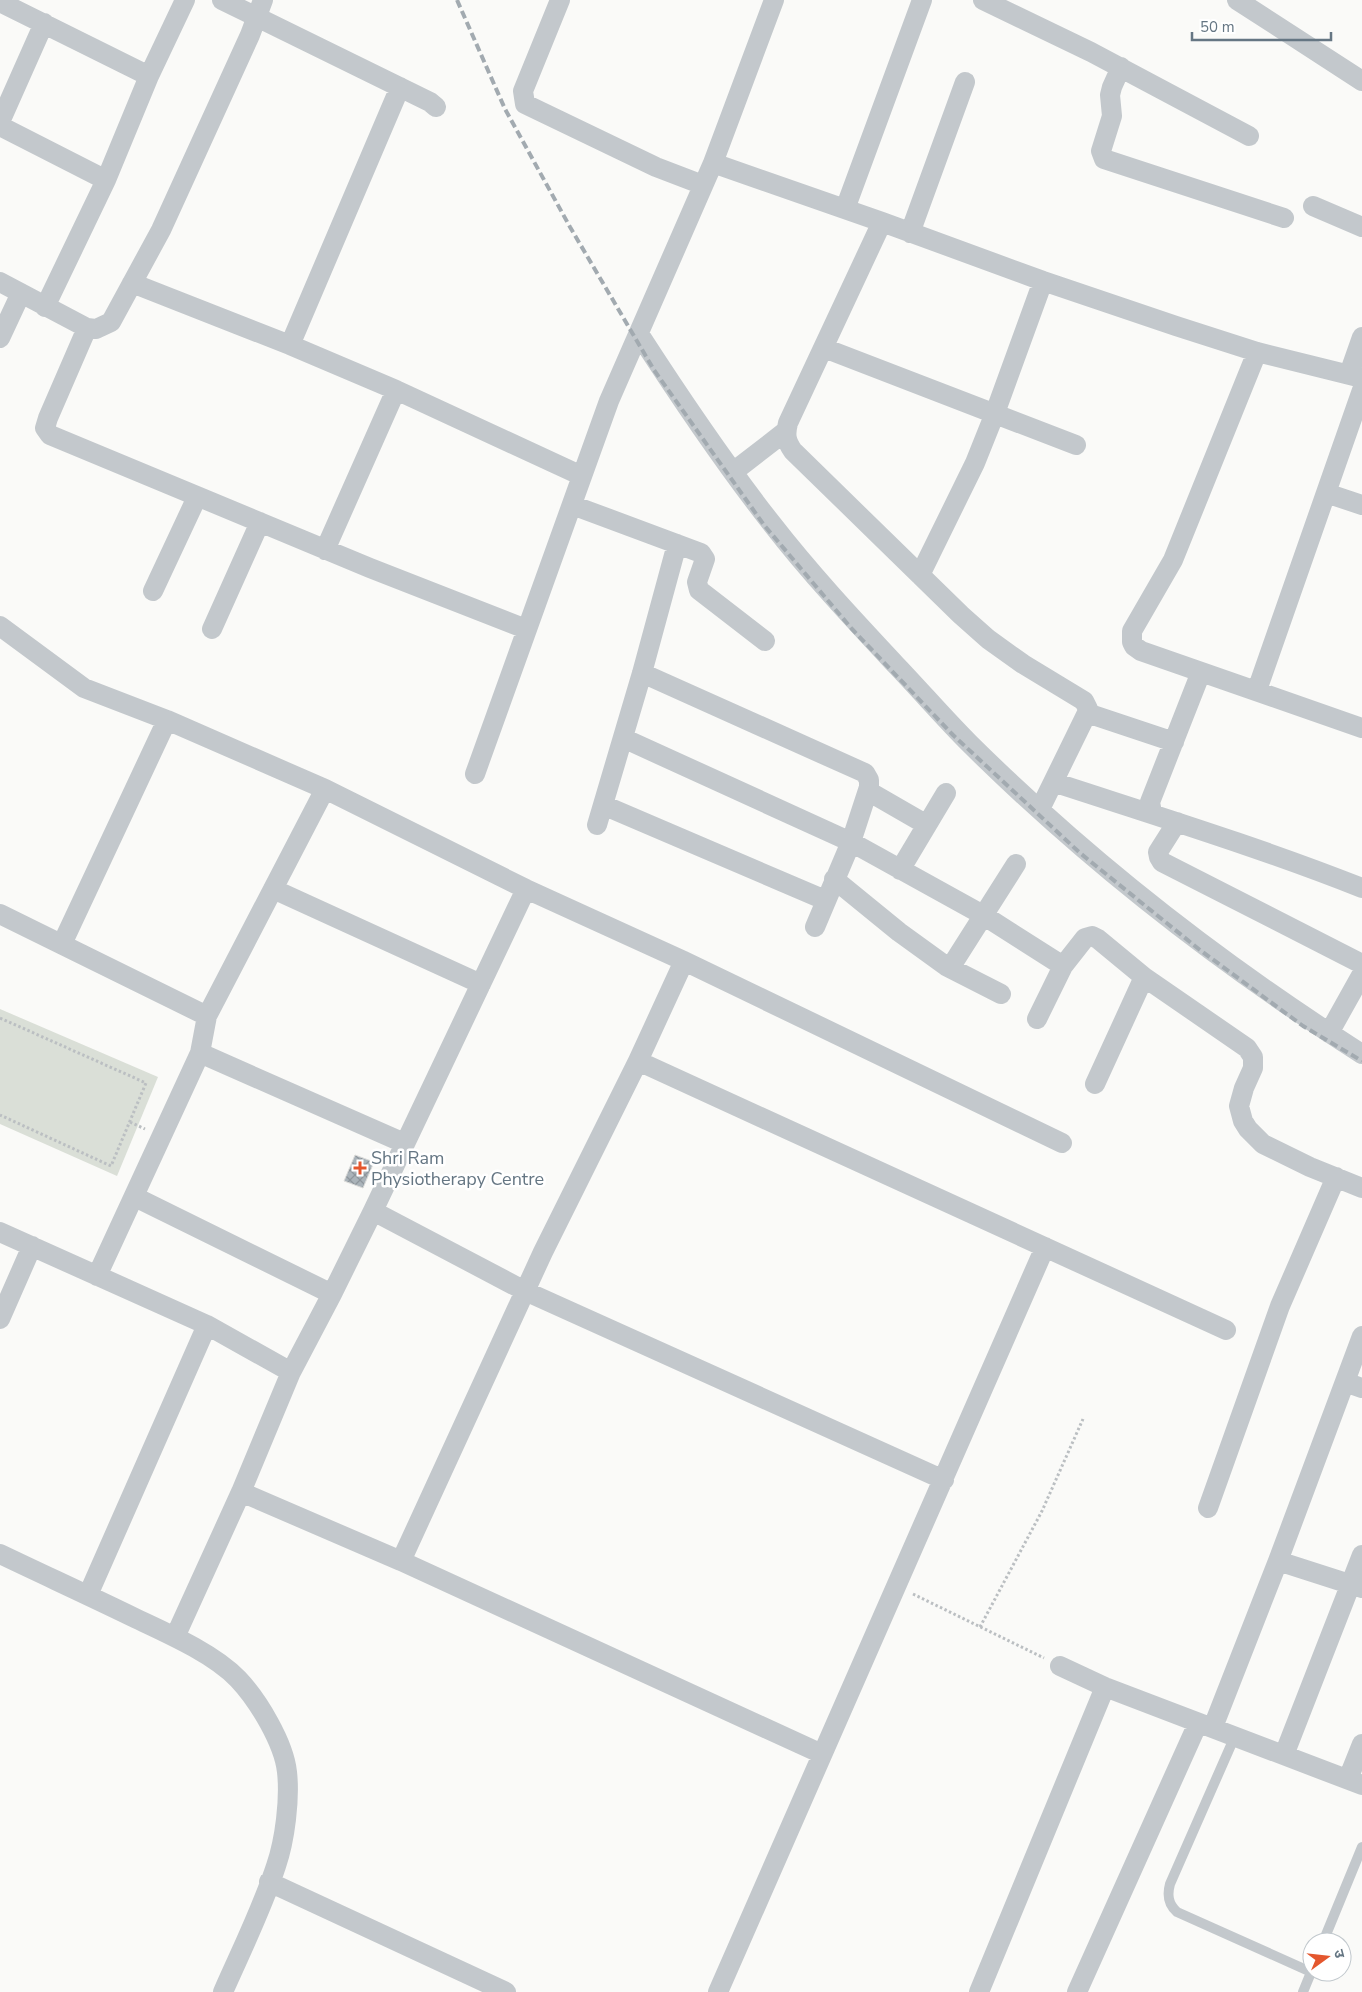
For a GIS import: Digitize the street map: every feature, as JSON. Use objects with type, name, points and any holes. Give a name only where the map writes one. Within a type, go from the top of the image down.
[{"type":"street","points":[[45,307],[106,180],[149,76],[185,0]]},
{"type":"street","points":[[222,0],[260,8],[436,107]]},
{"type":"street","points":[[560,0],[522,91],[525,104],[656,167],[703,184]]},
{"type":"street","points":[[476,774],[526,629],[609,401],[713,163],[774,0]]},
{"type":"street","points":[[845,209],[922,0]]},
{"type":"street","points":[[984,0],[1121,67],[1249,136]]},
{"type":"street","points":[[1237,0],[1362,81]]},
{"type":"street","points":[[0,2],[149,76]]},
{"type":"street","points":[[0,282],[87,328],[96,330],[111,322],[161,230],[260,8]]},
{"type":"street","points":[[0,122],[44,23]]},
{"type":"street","points":[[1121,67],[1110,95],[1112,116],[1101,152],[1104,159],[1284,218]]},
{"type":"street","points":[[910,233],[965,82]]},
{"type":"street","points":[[290,345],[400,87]]},
{"type":"street","points":[[0,126],[106,180]]},
{"type":"street","points":[[713,163],[1043,280],[1257,352],[1356,376],[1362,336]]},
{"type":"street","points":[[1313,206],[1362,227]]},
{"type":"street","points":[[882,222],[788,423],[786,431],[787,442],[793,451],[867,526],[920,575],[960,616],[988,639],[1029,668],[1084,701],[1088,709],[1087,713],[1040,809]]},
{"type":"street","points":[[920,575],[960,496],[995,413],[1043,280]]},
{"type":"street","points":[[132,283],[290,345],[396,390],[582,476]]},
{"type":"street","points":[[0,338],[21,293]]},
{"type":"street","points":[[87,328],[48,418],[46,428],[48,433],[325,550],[526,629]]},
{"type":"street","points":[[639,334],[707,438],[773,526],[840,606],[969,743],[1040,809],[1168,918],[1329,1033],[1362,1054]]},
{"type":"street","points":[[824,348],[1076,445]]},
{"type":"street","points":[[1257,352],[1180,543],[1131,636],[1134,646],[1141,650],[1362,728]]},
{"type":"street","points":[[325,550],[396,390]]},
{"type":"street","points":[[1257,690],[1362,390]]},
{"type":"street","points":[[733,472],[786,431]]},
{"type":"street","points":[[1326,493],[1362,505]]},
{"type":"street","points":[[153,591],[197,497]]},
{"type":"street","points":[[572,505],[701,553],[705,558],[697,582],[701,592],[765,641]]},
{"type":"street","points":[[212,629],[260,522]]},
{"type":"street","points":[[597,825],[642,673],[677,544]]},
{"type":"street","points":[[0,626],[84,688],[166,720],[325,789],[526,890],[684,961],[1062,1143]]},
{"type":"street","points":[[1152,813],[1150,802],[1202,672]]},
{"type":"street","points":[[642,673],[865,773],[870,783],[868,791],[851,842],[815,927]]},
{"type":"street","points":[[1087,713],[1174,742]]},
{"type":"street","points":[[62,944],[166,720]]},
{"type":"street","points":[[623,738],[851,842],[983,915],[1063,966]]},
{"type":"street","points":[[1053,782],[1152,813],[1307,866],[1362,888]]},
{"type":"street","points":[[97,1276],[200,1053],[207,1016],[325,789]]},
{"type":"street","points":[[868,791],[927,825]]},
{"type":"street","points":[[900,870],[946,793]]},
{"type":"street","points":[[603,805],[825,900]]},
{"type":"street","points":[[1177,822],[1158,852],[1162,862],[1362,964]]},
{"type":"street","points":[[950,968],[1016,864]]},
{"type":"street","points":[[834,879],[899,932],[950,968],[1002,994]]},
{"type":"street","points":[[273,889],[481,984]]},
{"type":"street","points":[[175,1637],[241,1492],[291,1372],[373,1211],[526,890]]},
{"type":"street","points":[[0,914],[207,1016]]},
{"type":"street","points":[[1037,1019],[1063,966],[1085,938],[1092,936],[1106,944],[1144,977],[1241,1043],[1251,1052],[1254,1068],[1244,1088],[1239,1106],[1243,1121],[1248,1129],[1263,1144],[1362,1188]]},
{"type":"street","points":[[401,1561],[525,1291],[638,1061],[684,961]]},
{"type":"street","points":[[1329,1033],[1362,974]]},
{"type":"street","points":[[1095,1084],[1144,977]]},
{"type":"street","points":[[200,1053],[404,1143]]},
{"type":"street","points":[[638,1061],[1226,1330]]},
{"type":"street","points":[[1208,1508],[1280,1306],[1336,1177]]},
{"type":"street","points":[[135,1197],[332,1294]]},
{"type":"street","points":[[373,1211],[525,1291],[944,1480]]},
{"type":"street","points":[[0,1232],[208,1325],[291,1372]]},
{"type":"street","points":[[0,1319],[32,1246]]},
{"type":"street","points":[[718,1992],[1045,1247]]},
{"type":"street","points":[[88,1595],[208,1325]]},
{"type":"street","points":[[1077,1992],[1206,1725],[1278,1561],[1354,1385],[1362,1336]]},
{"type":"street","points":[[241,1492],[401,1561],[822,1754]]},
{"type":"street","points":[[0,1554],[175,1637],[221,1666],[237,1678],[252,1696],[273,1732],[287,1771],[288,1800],[276,1866],[223,1992]]},
{"type":"street","points":[[1284,1754],[1357,1586],[1362,1555]]},
{"type":"street","points":[[1278,1561],[1357,1586]]},
{"type":"street","points":[[1060,1666],[1105,1687],[1355,1782],[1362,1744]]},
{"type":"street","points":[[979,1992],[1105,1687]]},
{"type":"street","points":[[269,1882],[506,1992]]},
{"type":"lane","points":[[1235,1736],[1170,1884],[1169,1904],[1177,1912],[1302,1967]]},
{"type":"lane","points":[[1328,1932],[1362,1847]]},
{"type":"path","points":[[0,1018],[146,1083],[111,1166],[0,1115]]},
{"type":"path","points":[[980,1627],[1042,1511],[1083,1419]]},
{"type":"path","points":[[897,1586],[1060,1666]]},
{"type":"shaded area","points":[[0,1009],[158,1077],[117,1176],[0,1124]]},
{"type":"building","points":[[355,1155],[374,1162],[363,1188],[344,1181]]},
{"type":"railway","points":[[457,0],[505,109],[570,227],[654,370],[764,525],[852,629],[953,735],[1080,853],[1200,950],[1303,1026],[1362,1061]]},
{"type":"place","name":"Shri Ram Physiotherapy Centre","points":[[360,1168]]}]
